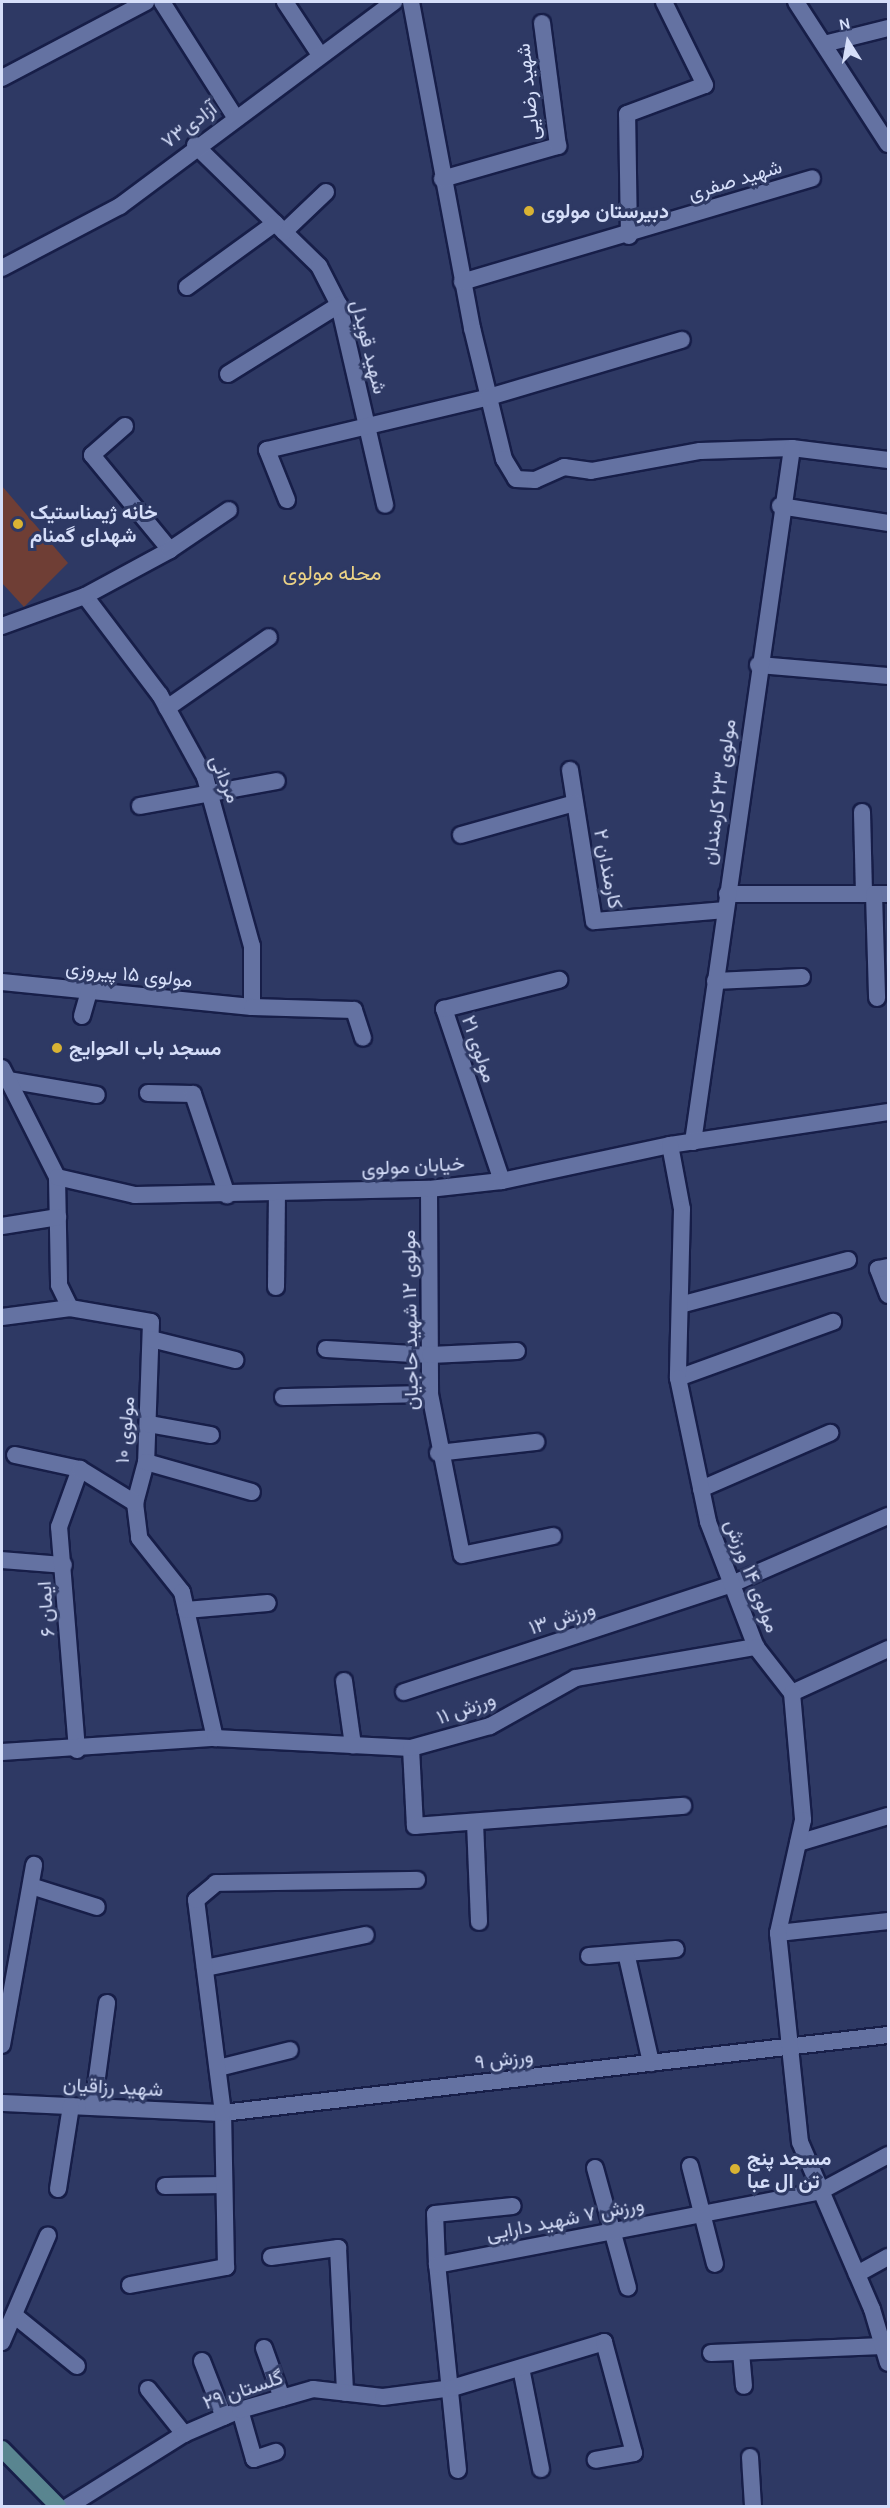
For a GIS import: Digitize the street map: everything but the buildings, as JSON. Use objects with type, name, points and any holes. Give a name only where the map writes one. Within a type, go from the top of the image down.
[{"type":"main road","points":[[2,2449],[58,2506]]},
{"type":"street","points":[[2,78],[146,2]]},
{"type":"street","points":[[162,2],[235,117]]},
{"type":"street","points":[[285,2],[320,55]]},
{"type":"street","name":"آزادی۷۳","points":[[2,268],[120,206],[195,145],[392,2]]},
{"type":"street","points":[[411,2],[430,82],[442,179],[462,282],[504,459],[516,479],[524,483],[564,467],[591,471],[700,451],[792,448],[888,460]]},
{"type":"street","points":[[629,236],[627,114],[705,85],[664,2]]},
{"type":"street","points":[[796,2],[888,144]]},
{"type":"street","name":"شهید رضایی","points":[[442,179],[558,146],[542,23]]},
{"type":"street","points":[[824,44],[888,28]]},
{"type":"street","name":"شهید قویدل","points":[[195,145],[318,266],[339,305],[385,505]]},
{"type":"street","name":"شهید صفری","points":[[462,282],[629,236],[812,178]]},
{"type":"street","points":[[187,287],[279,227],[326,192]]},
{"type":"street","points":[[228,374],[339,305]]},
{"type":"street","points":[[287,500],[267,450],[368,429],[489,397],[682,340]]},
{"type":"street","points":[[125,426],[92,455],[170,550]]},
{"type":"street","name":"مولوی ۲۳ کارمندان","points":[[693,1142],[780,506],[792,448]]},
{"type":"street","points":[[780,506],[888,523]]},
{"type":"street","points":[[2,626],[85,596],[170,550],[230,510]]},
{"type":"street","name":"مردانی","points":[[85,596],[167,708],[210,792],[252,946],[252,1007]]},
{"type":"street","points":[[167,708],[269,637]]},
{"type":"street","points":[[758,664],[888,676]]},
{"type":"street","name":"کارمندان ۲","points":[[570,770],[594,921],[725,902]]},
{"type":"street","points":[[140,806],[277,781]]},
{"type":"street","points":[[461,835],[575,803]]},
{"type":"street","points":[[862,812],[876,894],[877,998]]},
{"type":"street","points":[[725,902],[876,894]]},
{"type":"street","points":[[715,981],[802,977]]},
{"type":"street","name":"مولوی ۲۱","points":[[502,1181],[444,1009],[559,980]]},
{"type":"street","name":"مولوی ۱۵ پیروزی","points":[[2,982],[252,1007],[354,1010],[363,1038]]},
{"type":"street","points":[[82,1016],[89,991]]},
{"type":"street","points":[[5,1074],[98,1095]]},
{"type":"street","points":[[5,1074],[57,1177],[60,1285],[70,1308]]},
{"type":"street","points":[[148,1093],[193,1094],[227,1195]]},
{"type":"street","name":"خیابان مولوی","points":[[57,1177],[135,1196],[429,1189],[502,1181],[670,1145],[888,1112]]},
{"type":"street","name":"مولوی ۱۴ ورزش","points":[[670,1145],[682,1209],[678,1378],[701,1489],[732,1584],[756,1647],[792,1693]]},
{"type":"street","name":"مولوی ۱۲ شهید حاجیان","points":[[429,1189],[430,1394],[438,1452],[462,1555],[553,1536]]},
{"type":"street","points":[[276,1287],[277,1193]]},
{"type":"street","points":[[2,1226],[58,1217]]},
{"type":"street","points":[[680,1305],[848,1260]]},
{"type":"street","points":[[888,1266],[878,1269],[888,1294]]},
{"type":"street","points":[[2,1317],[70,1308],[151,1322],[152,1339],[235,1360]]},
{"type":"street","points":[[678,1378],[832,1322]]},
{"type":"street","name":"مولوی ۱۰","points":[[152,1339],[146,1462],[135,1503],[139,1538],[182,1592],[215,1738]]},
{"type":"street","points":[[326,1349],[430,1355],[518,1351]]},
{"type":"street","points":[[283,1396],[430,1394]]},
{"type":"street","points":[[149,1424],[211,1435]]},
{"type":"street","points":[[701,1489],[830,1433]]},
{"type":"street","points":[[438,1452],[536,1442]]},
{"type":"street","points":[[15,1455],[80,1469],[135,1503]]},
{"type":"street","points":[[146,1462],[252,1492]]},
{"type":"street","name":"ایمان ۶","points":[[76,1750],[64,1565],[59,1527],[80,1469]]},
{"type":"street","name":"ورزش ۱۳","points":[[404,1692],[732,1584],[888,1516]]},
{"type":"street","points":[[2,1560],[64,1565]]},
{"type":"street","points":[[186,1610],[268,1603]]},
{"type":"street","name":"ورزش ۱۱","points":[[2,1752],[76,1750],[215,1738],[411,1748],[490,1726],[576,1677],[756,1647]]},
{"type":"street","points":[[711,2353],[887,2356],[857,2274],[800,2142],[778,1933],[803,1820],[792,1693],[888,1649]]},
{"type":"street","points":[[344,1681],[353,1745]]},
{"type":"street","points":[[411,1748],[415,1826],[683,1806]]},
{"type":"street","points":[[798,1843],[888,1816]]},
{"type":"street","points":[[475,1822],[479,1922]]},
{"type":"street","points":[[2,2045],[34,1865]]},
{"type":"street","points":[[130,2284],[226,2267],[223,2113],[196,1900],[216,1883],[417,1880]]},
{"type":"street","points":[[31,1886],[97,1907]]},
{"type":"street","points":[[778,1933],[888,1920]]},
{"type":"street","points":[[205,1968],[366,1935]]},
{"type":"street","points":[[589,1956],[627,1957],[676,1949]]},
{"type":"street","points":[[627,1957],[651,2063]]},
{"type":"street","points":[[93,2107],[107,2003]]},
{"type":"street","name":"ورزش ۹","points":[[223,2113],[888,2035]]},
{"type":"street","points":[[218,2068],[291,2050]]},
{"type":"street","name":"شهید رزاقیان","points":[[2,2103],[223,2113]]},
{"type":"street","points":[[58,2189],[71,2106]]},
{"type":"street","name":"ورزش ۷ شهید دارایی","points":[[437,2265],[821,2192],[888,2155]]},
{"type":"street","points":[[690,2166],[715,2264]]},
{"type":"street","points":[[595,2168],[628,2288]]},
{"type":"street","points":[[165,2186],[223,2185]]},
{"type":"street","points":[[458,2470],[452,2388],[437,2265],[435,2214],[513,2206]]},
{"type":"street","points":[[2,2342],[48,2235]]},
{"type":"street","points":[[271,2257],[338,2248],[345,2393]]},
{"type":"street","points":[[857,2274],[888,2257]]},
{"type":"street","points":[[14,2315],[77,2366]]},
{"type":"street","name":"گلستان ۲۹","points":[[69,2506],[184,2434],[232,2413],[313,2389],[383,2397],[452,2388],[604,2342],[634,2453],[596,2460]]},
{"type":"street","points":[[264,2348],[282,2398]]},
{"type":"street","points":[[741,2352],[744,2386]]},
{"type":"street","points":[[202,2361],[232,2413],[254,2459],[276,2452]]},
{"type":"street","points":[[521,2368],[542,2469]]},
{"type":"street","points":[[147,2389],[184,2434]]},
{"type":"street","points":[[750,2457],[753,2506]]},
{"type":"shaded area","name":"خانه ژیمناستیک شهدای گمنام","points":[[2,486],[68,563],[24,607],[2,583]]},
{"type":"place","name":"دبیرستان مولوی","points":[[529,211]]},
{"type":"place","name":"خانه ژیمناستیک شهدای گمنام","points":[[18,524]]},
{"type":"place","name":"مسجد باب الحوایج","points":[[57,1048]]},
{"type":"place","name":"مسجد پنج تن ال عبا","points":[[735,2169]]},
{"type":"district","name":"محله مولوی","points":[[332,573]]}]
